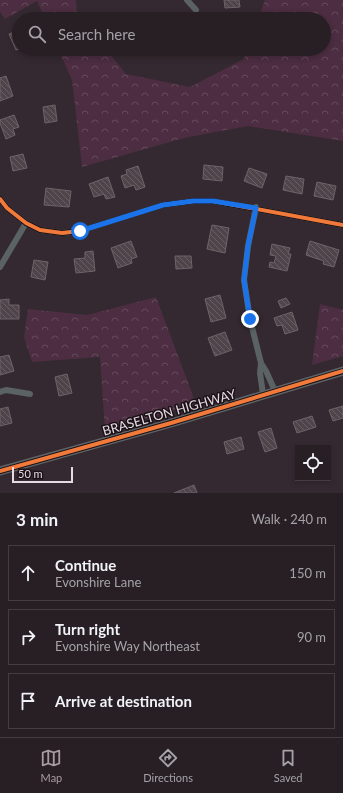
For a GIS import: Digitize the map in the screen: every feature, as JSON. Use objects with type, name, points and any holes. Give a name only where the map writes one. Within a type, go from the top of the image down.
[{"type":"main road","name":"BRASELTON HIGHWAY","points":[[0,471],[171,423],[343,370]]},
{"type":"street","points":[[187,0],[196,10]]},
{"type":"street","points":[[0,199],[6,208],[26,223],[40,230],[62,233],[80,231],[163,205],[193,201],[213,201],[343,225]]},
{"type":"street","points":[[256,208],[248,246],[244,280],[250,319],[261,363],[275,391]]},
{"type":"street","points":[[0,267],[26,223]]},
{"type":"street","points":[[261,363],[260,373],[263,394]]},
{"type":"street","points":[[0,392],[6,390],[30,394]]},
{"type":"green space","points":[[0,0],[76,0],[77,12],[42,12],[37,1],[17,12],[12,12],[12,15],[5,19],[0,12]]},
{"type":"green space","points":[[265,0],[343,0],[343,141],[248,126],[184,138],[82,167],[72,80],[61,56],[112,56],[126,74],[190,87],[244,59],[245,56],[331,56],[331,12],[261,12]]},
{"type":"green space","points":[[156,297],[196,404],[105,431],[100,357],[32,362],[24,337],[28,309],[87,315]]},
{"type":"green space","points":[[320,304],[343,310],[343,356],[312,365]]},
{"type":"building","points":[[224,0],[239,0],[240,7],[225,8]]},
{"type":"building","points":[[12,33],[12,41],[9,34]]},
{"type":"building","points":[[6,76],[13,96],[0,101],[0,78]]},
{"type":"building","points":[[55,105],[57,121],[45,123],[43,107]]},
{"type":"building","points":[[14,115],[19,127],[13,129],[15,135],[6,139],[0,120]]},
{"type":"building","points":[[23,154],[27,168],[13,171],[10,157]]},
{"type":"building","points":[[204,165],[223,167],[222,181],[203,179]]},
{"type":"building","points":[[138,166],[145,187],[136,190],[134,185],[125,188],[121,176],[127,174],[126,170]]},
{"type":"building","points":[[249,168],[267,174],[262,188],[244,181]]},
{"type":"building","points":[[286,176],[304,179],[302,194],[283,190]]},
{"type":"building","points":[[108,177],[115,197],[106,199],[104,194],[94,197],[89,184]]},
{"type":"building","points":[[317,182],[336,186],[333,200],[314,196]]},
{"type":"building","points":[[46,188],[71,191],[69,207],[44,205]]},
{"type":"building","points":[[212,225],[229,228],[225,253],[207,249]]},
{"type":"building","points":[[131,241],[137,257],[131,259],[132,263],[118,268],[111,248]]},
{"type":"building","points":[[310,241],[339,250],[334,267],[323,264],[324,261],[306,255]]},
{"type":"building","points":[[272,244],[290,248],[288,254],[291,254],[287,271],[269,267],[270,262],[274,263],[276,256],[270,255]]},
{"type":"building","points":[[93,251],[95,271],[76,273],[74,259],[85,258],[85,252]]},
{"type":"building","points":[[175,256],[191,256],[192,268],[176,269]]},
{"type":"building","points":[[34,260],[48,262],[45,280],[31,277]]},
{"type":"building","points":[[220,295],[226,318],[211,322],[205,299]]},
{"type":"building","points":[[286,298],[290,304],[281,308],[278,301]]},
{"type":"building","points":[[9,299],[9,305],[19,305],[19,319],[0,319],[0,300]]},
{"type":"building","points":[[292,312],[298,330],[285,334],[282,325],[277,326],[274,318]]},
{"type":"building","points":[[225,332],[232,350],[215,356],[208,338]]},
{"type":"building","points":[[9,355],[14,371],[0,375],[0,357]]},
{"type":"building","points":[[67,374],[72,393],[59,396],[55,377]]},
{"type":"building","points":[[343,406],[343,418],[333,421],[329,410]]},
{"type":"building","points":[[8,407],[12,423],[0,426],[0,409]]},
{"type":"building","points":[[312,416],[316,427],[297,433],[293,422]]},
{"type":"building","points":[[271,428],[277,448],[265,452],[258,432]]},
{"type":"building","points":[[241,437],[244,449],[227,454],[224,442]]},
{"type":"building","points":[[194,485],[197,493],[174,493]]},
{"type":"cycle path","points":[[0,199],[7,208],[26,223],[40,230],[62,233],[80,231],[163,205],[193,201],[213,201],[343,225]]},
{"type":"cycle path","points":[[0,471],[171,423],[343,371]]},
{"type":"route","points":[[80,231],[163,205],[193,201],[213,201],[256,208],[248,246],[244,280],[250,319]]}]
